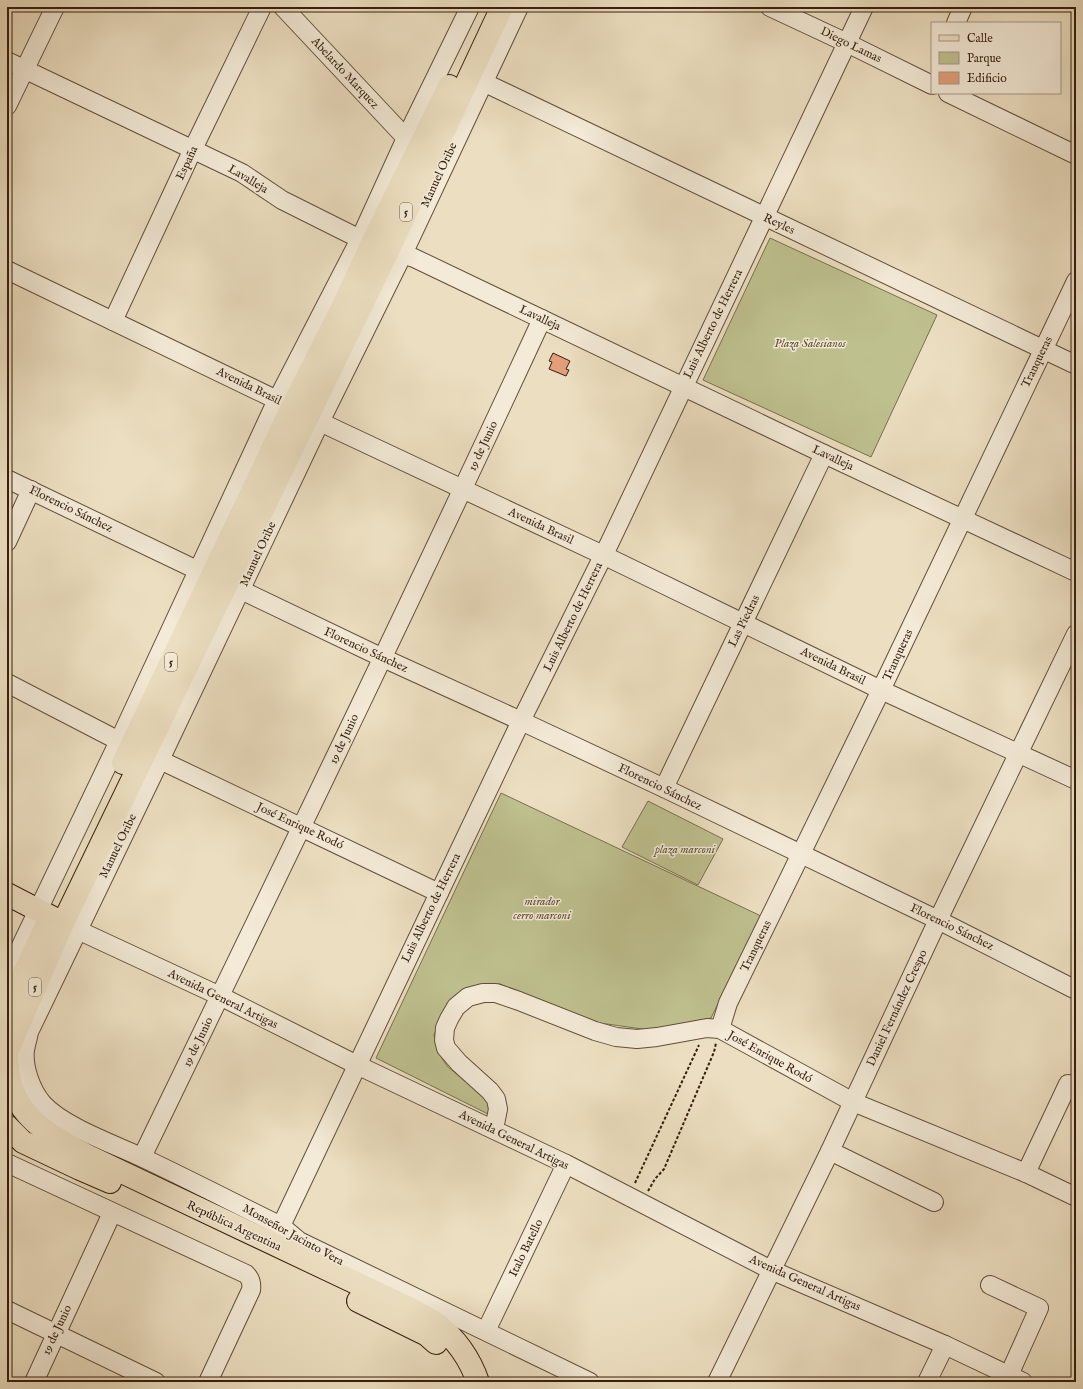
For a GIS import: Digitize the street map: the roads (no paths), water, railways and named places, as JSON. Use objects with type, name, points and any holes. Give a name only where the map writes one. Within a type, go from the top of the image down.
[{"type":"main road","name":"Manuel Oribe","points":[[381,246],[487,7]]},
{"type":"main road","name":"Manuel Oribe","points":[[7,1009],[57,920],[299,411],[502,7]]},
{"type":"main road","name":"Avenida General Artigas","points":[[7,894],[57,920]]},
{"type":"main road","name":"Manuel Oribe","points":[[7,1052],[57,920]]},
{"type":"main road","name":"República Argentina","points":[[7,1057],[12,1087],[17,1099],[35,1123],[47,1133],[88,1156],[413,1310],[436,1323],[451,1337],[466,1356],[478,1382]]},
{"type":"main road","name":"República Argentina","points":[[7,1126],[15,1140],[160,1204],[428,1335],[444,1350],[460,1374],[462,1382]]},
{"type":"street","points":[[7,106],[55,7]]},
{"type":"street","name":"España","points":[[113,321],[193,149],[262,7]]},
{"type":"street","name":"Abelardo Marquez","points":[[283,7],[406,138]]},
{"type":"street","points":[[7,975],[57,920],[119,741],[199,571],[299,411],[381,246],[406,138],[470,7]]},
{"type":"street","name":"Manuel Oribe","points":[[42,1103],[32,1086],[26,1067],[25,1050],[57,920],[160,760],[241,590],[299,411],[381,246],[483,82],[519,7]]},
{"type":"street","name":"Diego Lamas","points":[[770,7],[931,81]]},
{"type":"street","name":"Luis Alberto de Herrera","points":[[281,1226],[521,720],[603,555],[864,7]]},
{"type":"street","points":[[956,22],[964,7]]},
{"type":"street","name":"Lavalleja","points":[[7,61],[242,173],[282,200],[381,246],[414,258],[824,454],[1076,572]]},
{"type":"street","name":"Reyles","points":[[483,82],[1076,365]]},
{"type":"street","points":[[950,94],[1076,155]]},
{"type":"street","name":"Avenida Brasil","points":[[7,270],[299,411],[744,622],[881,690],[1076,780]]},
{"type":"street","name":"Tranqueras","points":[[713,1028],[728,1003],[881,690],[1076,281]]},
{"type":"street","name":"19 de Junio","points":[[142,1157],[383,658],[542,319]]},
{"type":"street","name":"Las Piedras","points":[[664,788],[824,454]]},
{"type":"street","name":"Florencio Sánchez","points":[[7,479],[199,571]]},
{"type":"street","points":[[7,542],[31,490]]},
{"type":"street","name":"Florencio Sánchez","points":[[241,590],[383,658],[521,720],[664,788],[938,920],[1076,990]]},
{"type":"street","name":"Daniel Fernández Crespo","points":[[717,1382],[830,1151],[938,920],[1076,634]]},
{"type":"street","points":[[7,683],[119,741]]},
{"type":"street","name":"José Enrique Rodó","points":[[160,760],[439,892]]},
{"type":"street","name":"Avenida General Artigas","points":[[57,920],[220,996],[357,1065],[566,1164],[772,1270],[945,1345],[1016,1378]]},
{"type":"street","points":[[494,1129],[498,1109],[496,1099],[490,1091],[459,1063],[446,1048],[444,1040],[445,1028],[456,1006],[468,997],[483,993],[496,993],[595,1031],[616,1037],[657,1037],[713,1028]]},
{"type":"street","name":"José Enrique Rodó","points":[[713,1028],[853,1102],[1026,1173],[1076,1197]]},
{"type":"street","points":[[1026,1173],[1068,1084]]},
{"type":"street","name":"Monseñor Jacinto Vera","points":[[42,1103],[59,1117],[80,1128],[281,1226],[299,1241],[590,1382]]},
{"type":"street","points":[[830,1151],[934,1202]]},
{"type":"street","points":[[7,1164],[246,1274],[252,1284],[251,1290],[208,1382]]},
{"type":"street","name":"Italo Batello","points":[[486,1331],[566,1164]]},
{"type":"street","name":"19 de Junio","points":[[34,1382],[112,1213]]},
{"type":"street","points":[[990,1285],[1039,1308],[1016,1378]]},
{"type":"street","points":[[7,1310],[156,1382]]},
{"type":"street","points":[[927,1382],[945,1345]]},
{"type":"park label","name":"Plaza Salesianos","points":[[810,343]]},
{"type":"park label","name":"plaza marconi","points":[[685,849]]},
{"type":"park label","name":"mirador cerro marconi","points":[[542,908]]}]
